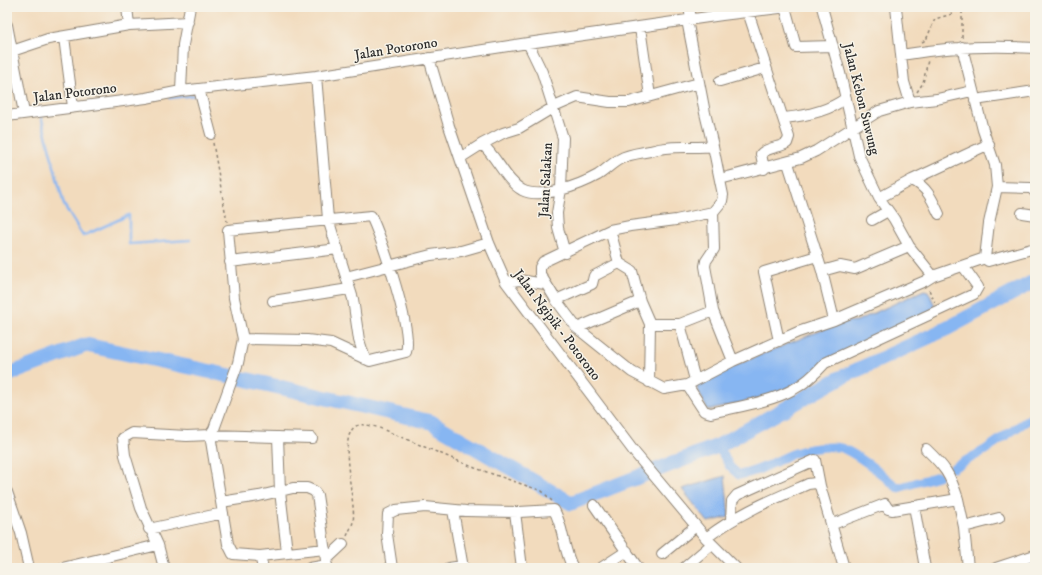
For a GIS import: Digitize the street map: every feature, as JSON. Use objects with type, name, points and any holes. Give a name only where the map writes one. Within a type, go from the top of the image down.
[{"type":"street","points":[[127,7],[129,25]]},
{"type":"street","points":[[181,91],[184,46],[190,7]]},
{"type":"street","points":[[689,7],[689,20],[699,83],[720,179],[723,196],[722,202],[713,212],[676,220],[610,230],[599,234],[565,253],[541,264],[540,274],[545,284],[577,328],[632,372],[664,389],[691,382],[733,360],[798,332],[834,320],[929,278],[985,258],[988,261],[1035,248]]},
{"type":"street","points":[[787,7],[796,47],[833,46]]},
{"type":"street","name":"Jalan Potorono","points":[[7,116],[181,91],[316,76],[528,42],[787,7]]},
{"type":"street","name":"Jalan Kebon Suwung","points":[[822,7],[846,98],[859,156],[879,198],[929,278]]},
{"type":"street","points":[[896,7],[904,82],[910,102]]},
{"type":"street","points":[[748,12],[765,68],[784,118],[789,137],[787,143],[782,146],[764,150],[761,154],[764,169]]},
{"type":"street","points":[[12,51],[48,39],[129,25],[188,22]]},
{"type":"street","points":[[7,25],[24,113]]},
{"type":"street","points":[[640,28],[650,96]]},
{"type":"street","points":[[64,37],[73,107]]},
{"type":"street","name":"Jalan Salakan","points":[[528,42],[554,107],[563,138],[561,189],[557,213],[558,228],[565,253]]},
{"type":"street","points":[[901,55],[930,50],[988,45],[1035,48]]},
{"type":"street","points":[[962,48],[973,95],[995,165],[997,187],[989,223],[985,258]]},
{"type":"street","name":"Jalan Ngipik - Potorono","points":[[428,58],[489,243],[506,282],[635,453],[681,510],[736,568]]},
{"type":"street","points":[[720,81],[765,68]]},
{"type":"street","points":[[316,76],[328,219],[338,249],[348,288],[353,299],[359,340],[365,359]]},
{"type":"street","points":[[460,158],[503,133],[519,128],[554,107],[577,97],[610,102],[623,102],[699,83]]},
{"type":"street","points":[[199,89],[211,134]]},
{"type":"street","points":[[720,179],[788,163],[816,151],[879,111],[910,102],[973,95],[1035,91]]},
{"type":"street","points":[[784,118],[809,114],[838,104],[846,98]]},
{"type":"street","points":[[482,144],[491,152],[508,177],[522,190],[539,194],[561,189],[597,175],[621,158],[670,146],[713,146]]},
{"type":"street","points":[[879,198],[912,180],[989,144]]},
{"type":"street","points":[[788,163],[822,271],[834,320]]},
{"type":"street","points":[[912,180],[926,189],[931,195],[939,214]]},
{"type":"street","points":[[997,187],[1031,188],[1035,192]]},
{"type":"street","points":[[872,220],[888,211]]},
{"type":"street","points":[[713,212],[714,249],[706,261],[705,266],[713,311],[733,360]]},
{"type":"street","points":[[1022,213],[1035,215]]},
{"type":"street","points":[[242,339],[308,340],[331,343],[365,359],[377,360],[406,352],[407,347],[401,305],[377,229],[371,216],[328,219],[228,230],[234,298],[242,339],[237,366],[210,435],[230,550],[233,554],[260,556],[287,552],[326,560]]},
{"type":"street","points":[[610,230],[620,263],[632,271],[640,301],[650,324],[649,382]]},
{"type":"street","points":[[346,278],[389,265],[489,243]]},
{"type":"street","points":[[822,271],[840,266],[856,269],[909,246]]},
{"type":"street","points":[[230,262],[338,249]]},
{"type":"street","points":[[779,341],[764,272],[817,256]]},
{"type":"street","points":[[556,300],[592,284],[594,276],[620,263]]},
{"type":"street","points":[[680,324],[691,382],[704,411],[711,413],[775,397],[794,389],[814,374],[825,363],[974,294],[978,287],[963,266]]},
{"type":"street","points":[[506,282],[514,280],[530,280],[545,284]]},
{"type":"street","points":[[273,301],[348,288]]},
{"type":"street","points":[[577,328],[640,301]]},
{"type":"street","points":[[650,324],[680,324],[713,311]]},
{"type":"street","points":[[343,348],[359,340]]},
{"type":"street","points":[[164,568],[158,545],[149,529],[141,508],[124,454],[123,438],[132,433],[187,436],[210,435],[312,438]]},
{"type":"street","points":[[278,437],[280,491],[287,552]]},
{"type":"street","points":[[926,449],[939,461],[951,477],[958,499],[964,527],[968,568]]},
{"type":"street","points":[[732,520],[732,501],[737,495],[815,460],[820,486],[844,568]]},
{"type":"street","points":[[684,568],[709,541],[732,520],[757,505],[808,484],[816,483],[820,486]]},
{"type":"street","points":[[221,502],[302,487],[314,491],[317,495],[326,560]]},
{"type":"street","points":[[7,492],[21,533],[29,568]]},
{"type":"street","points":[[832,524],[885,504],[888,509],[892,510],[958,499]]},
{"type":"street","points":[[594,505],[638,568]]},
{"type":"street","points":[[914,506],[925,568]]},
{"type":"street","points":[[392,568],[387,534],[388,514],[396,510],[407,508],[515,512],[554,510],[560,520],[564,546],[573,568]]},
{"type":"street","points":[[449,568],[462,567],[453,510]]},
{"type":"street","points":[[515,512],[522,568]]},
{"type":"street","points":[[149,529],[223,513]]},
{"type":"street","points":[[964,527],[999,518]]},
{"type":"street","points":[[662,554],[696,526]]},
{"type":"street","points":[[310,568],[326,560],[343,544]]},
{"type":"street","points":[[62,568],[158,545]]},
{"type":"street","points":[[601,568],[627,551]]},
{"type":"street","points":[[996,568],[1035,555]]},
{"type":"street","points":[[260,556],[263,568]]},
{"type":"path","points":[[917,46],[926,40],[935,19],[952,14],[950,7]]},
{"type":"path","points":[[962,7],[962,48]]},
{"type":"path","points":[[923,83],[930,50]]},
{"type":"path","points":[[215,151],[228,230]]},
{"type":"path","points":[[929,278],[939,309]]},
{"type":"path","points":[[343,544],[353,522],[347,448],[350,434],[356,426],[364,424],[377,427],[475,468],[542,491],[550,498],[554,510]]},
{"type":"water","points":[[924,290],[928,291],[935,306],[933,309],[776,394],[711,410],[707,409],[696,386],[697,384],[719,372],[797,340],[843,322],[857,321]]},
{"type":"water","points":[[725,476],[729,517],[708,522],[682,489]]},
{"type":"waterway","points":[[170,98],[196,95]]},
{"type":"waterway","points":[[41,116],[64,205],[83,236],[129,215],[129,244],[190,240]]},
{"type":"waterway","points":[[7,375],[86,345],[240,378],[431,422],[571,503],[718,446],[842,377],[948,328],[1035,281]]},
{"type":"waterway","points":[[953,468],[985,450],[1035,415]]},
{"type":"waterway","points":[[718,446],[730,467],[739,475],[761,469],[800,451],[834,447],[844,449],[858,457],[898,488],[938,476]]}]
